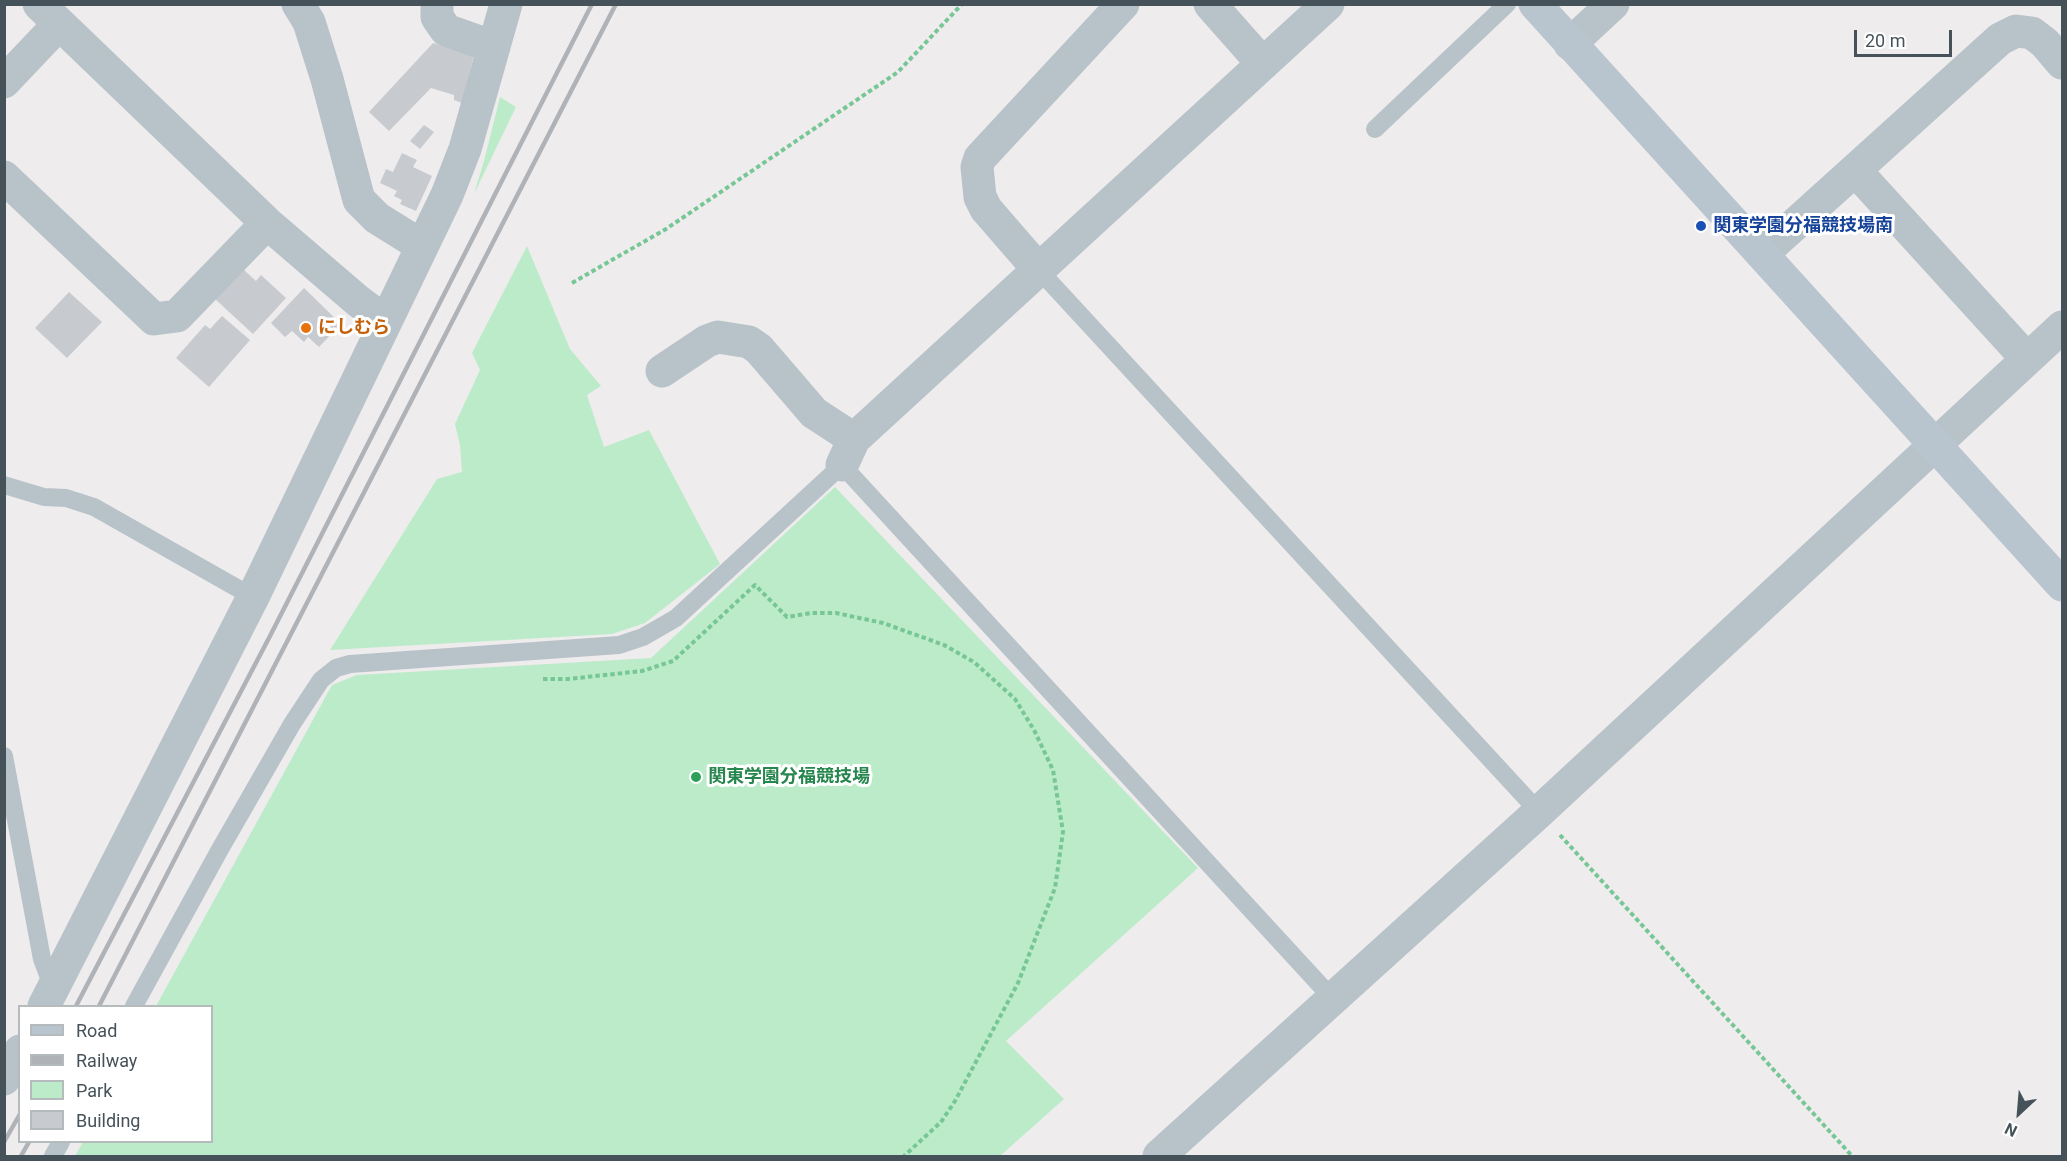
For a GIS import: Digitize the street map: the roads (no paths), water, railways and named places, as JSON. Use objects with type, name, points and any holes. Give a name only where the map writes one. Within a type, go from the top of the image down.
[{"type":"street","points":[[298,4],[309,22],[327,79],[359,200],[376,218],[422,246]]},
{"type":"street","points":[[437,4],[437,17],[446,30],[494,47]]},
{"type":"street","points":[[49,997],[253,597],[447,195],[465,149],[506,4]]},
{"type":"street","points":[[1038,270],[986,209],[980,197],[977,167],[980,158],[1123,4]]},
{"type":"street","points":[[1210,4],[1263,64]]},
{"type":"street","points":[[662,371],[707,341],[718,337],[749,342],[759,349],[848,452],[1038,270],[1328,4]]},
{"type":"street","points":[[1535,4],[2062,585]]},
{"type":"street","points":[[1570,44],[1613,4]]},
{"type":"street","points":[[4,82],[49,14],[267,223],[358,302],[385,321]]},
{"type":"street","points":[[1762,254],[2000,39],[2016,31],[2032,33],[2045,43],[2062,63]]},
{"type":"street","points":[[1855,171],[2027,359]]},
{"type":"street","points":[[4,177],[154,319],[177,316],[267,223]]},
{"type":"street","points":[[1159,1156],[1539,812],[2062,327]]},
{"type":"street","points":[[4,1079],[18,1054]]},
{"type":"lane","points":[[1375,129],[1507,4]]},
{"type":"lane","points":[[1038,270],[1539,812]]},
{"type":"lane","points":[[135,1005],[292,724],[321,680],[336,668],[350,664],[619,645],[643,637],[676,618],[848,452],[1333,999]]},
{"type":"lane","points":[[4,485],[44,497],[66,498],[93,507],[253,597]]},
{"type":"lane","points":[[4,756],[49,997]]},
{"type":"railway","points":[[77,1005],[270,636],[592,4]]},
{"type":"railway","points":[[100,1005],[616,4]]},
{"type":"railway","points":[[4,1142],[18,1118]]},
{"type":"railway","points":[[21,1156],[28,1143]]},
{"type":"place","name":"関東学園分福競技場南","points":[[1701,226]]},
{"type":"place","name":"にしむら","points":[[306,328]]},
{"type":"place","name":"関東学園分福競技場","points":[[696,777]]}]
